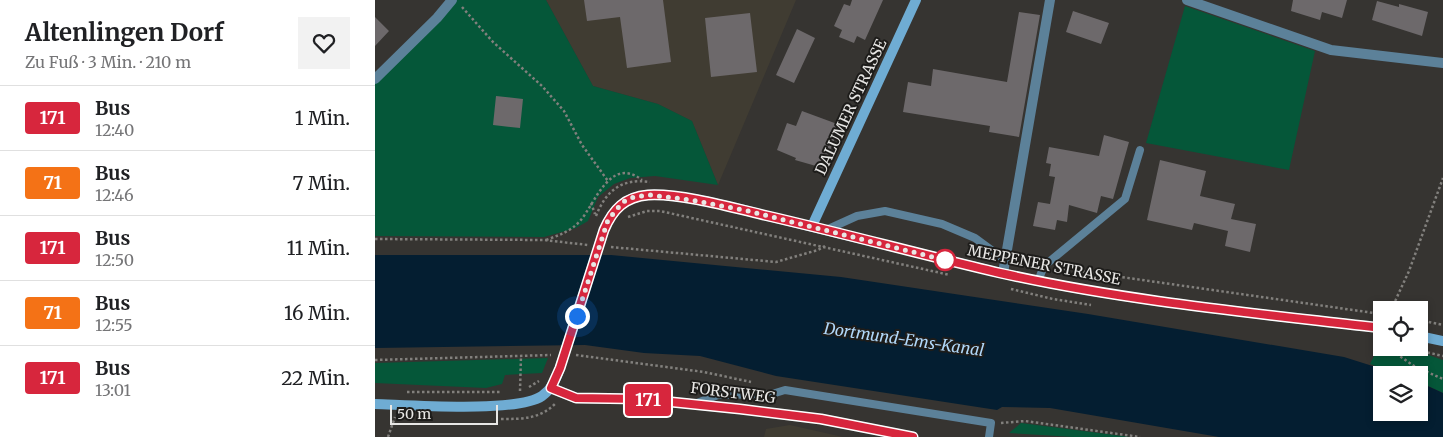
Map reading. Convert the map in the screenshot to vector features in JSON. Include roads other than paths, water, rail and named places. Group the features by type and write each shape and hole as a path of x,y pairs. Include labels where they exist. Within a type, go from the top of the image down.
{"main road":[{"name":"DALUMER STRASSE","path":"813,226 916,0"},
{"name":"MEPPENER STRASSE","path":"551,388 560,368 604,230 613,212 623,202 650,195 691,200 813,226 1003,273 1093,291 1373,327"},
{"path":"1428,338 1443,341"},
{"path":"375,404 514,405 541,396 551,388"}],"street":[{"path":"1003,273 1050,0"},
{"path":"1187,0 1331,50 1443,63"},
{"path":"375,79 456,2"},
{"name":"FORSTWEG","path":"551,388 576,398 642,399 696,404 821,419 913,437"}],"lane":[{"path":"1038,280 1044,266 1125,199 1140,150"},
{"path":"826,230 857,216 885,211 942,224 975,238 1005,260"},
{"path":"696,404 718,395 771,394 785,390 991,423 989,437"}],"water":[{"name":"Dortmund-Ems-Kanal","path":"375,255 611,255 841,277 1088,314 1344,357 1373,366 1373,421 1428,421 1428,386 1443,393 1443,437 1219,437 1050,408 1002,407 997,410 776,376 700,356 644,353 585,345 375,348"}]}
